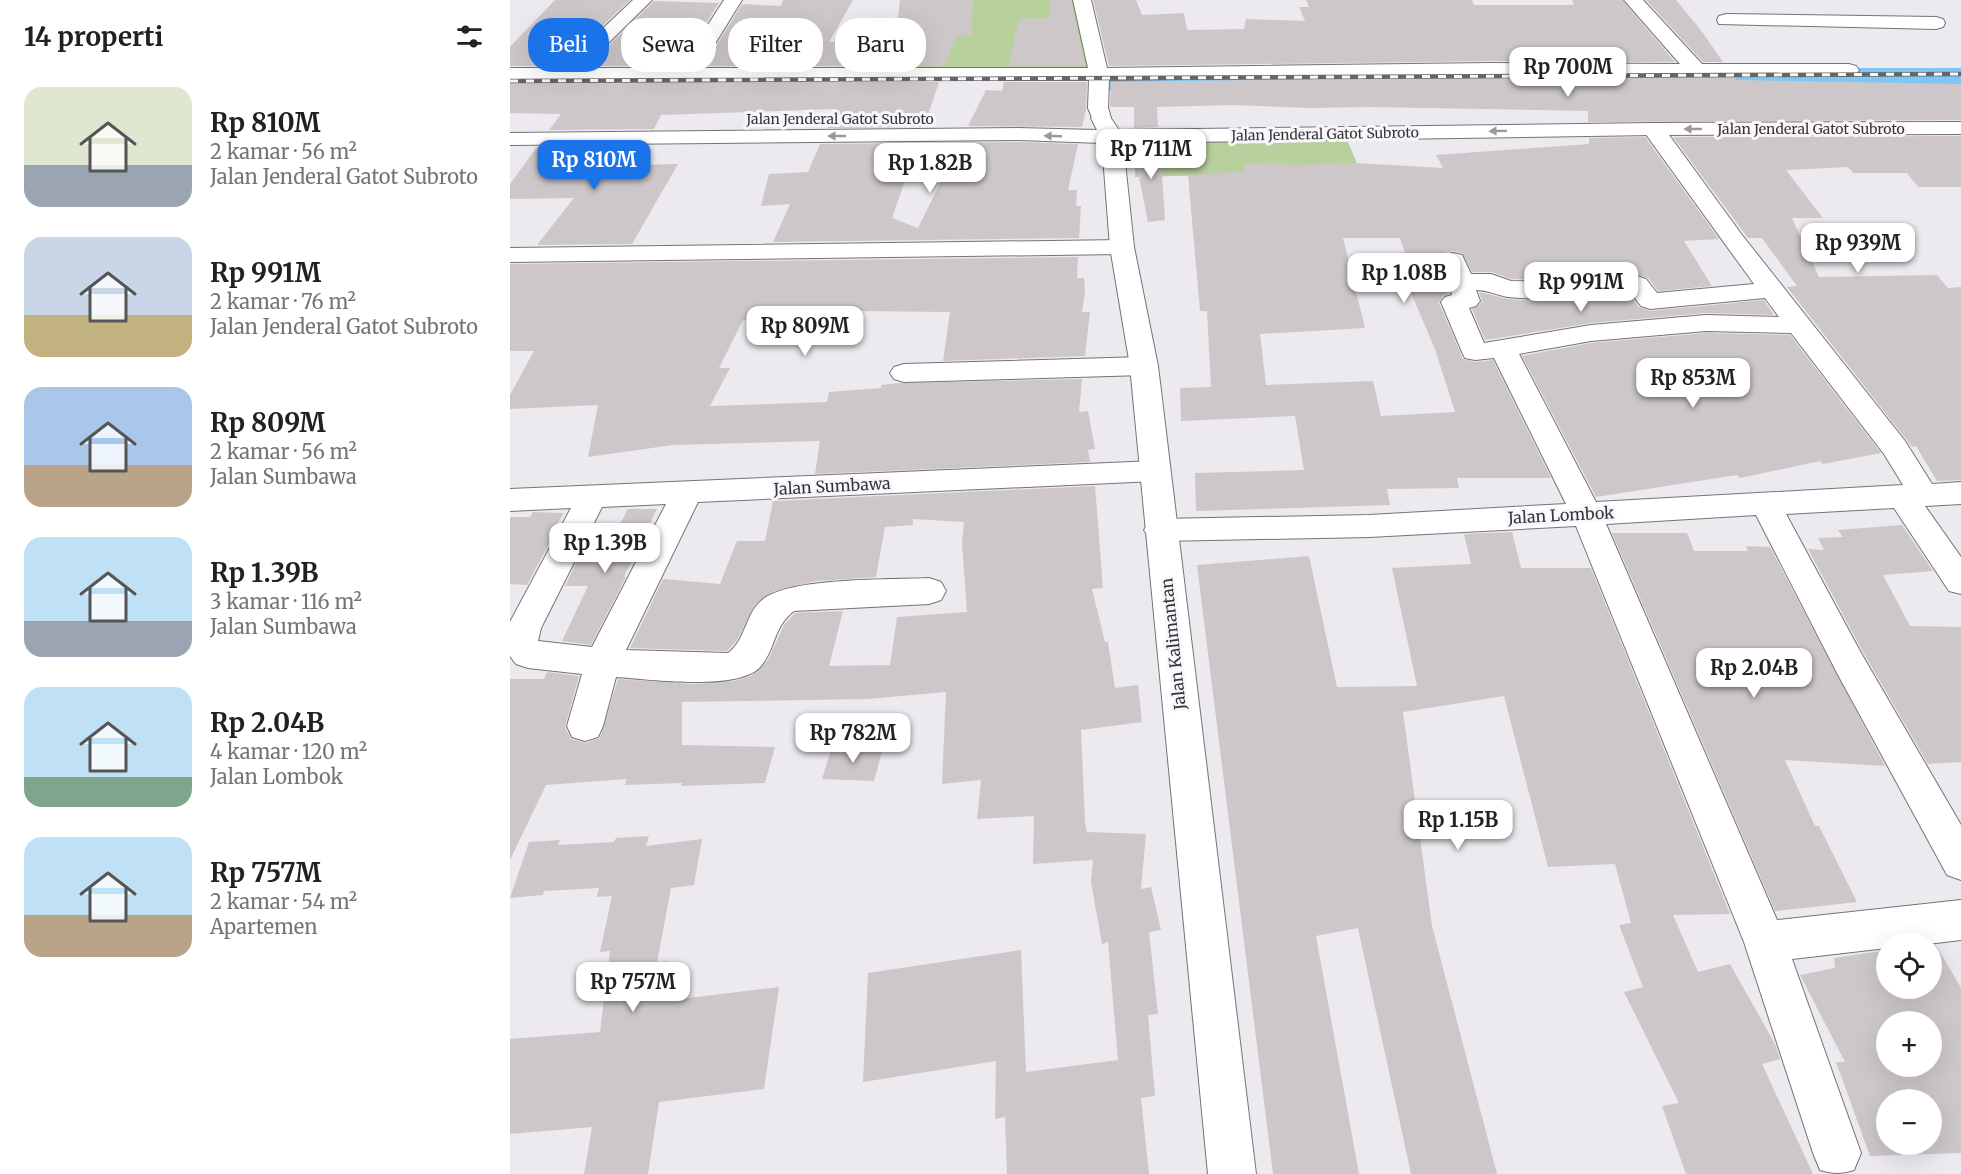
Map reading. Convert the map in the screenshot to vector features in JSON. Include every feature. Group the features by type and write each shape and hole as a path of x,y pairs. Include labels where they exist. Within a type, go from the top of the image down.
{"street":[{"path":"566,74 643,0"},
{"path":"686,74 732,0"},
{"name":"Jalan Kalimantan","path":"1082,0 1099,74 1098,108 1107,128 1122,247 1144,366 1160,531 1232,1174"},
{"path":"1633,0 1696,69"},
{"path":"1726,20 1944,23 1919,8"},
{"path":"510,74 1099,74 1489,69 1849,70"},
{"name":"Jalan Jenderal Gatot Subroto","path":"510,139 1006,135 1107,128 1961,111"},
{"name":"Jalan Jenderal Gatot Subroto","path":"510,122 1107,128 1961,128"},
{"path":"1653,129 1733,240 1895,448 1913,495 1961,582"},
{"path":"510,255 1122,247"},
{"path":"1773,290 1650,301 1637,284 1586,290 1507,289 1457,271 1467,301 1454,302 1475,352 1591,333 1706,323 1800,325"},
{"path":"1503,349 1586,513 1765,942 1837,1153"},
{"path":"903,373 1144,366"},
{"name":"Jalan Sumbawa","path":"510,500 1155,471"},
{"path":"585,726 603,660 687,493"},
{"name":"Jalan Lombok","path":"1160,531 1369,526 1961,493"},
{"path":"592,496 524,628 520,640 521,647 528,654 603,660 642,666 730,668 746,659 768,613 786,600 929,591"},
{"path":"1765,503 1849,663 1961,862"},
{"path":"1765,942 1961,920"}],"green space":[{"path":"910,0 1083,0 1099,69 926,67 926,18 902,18"},
{"path":"1346,137 1360,171 1135,177 1137,139"}],"building":[{"path":"555,0 630,0 609,20 538,18"},
{"path":"783,0 853,0 843,18 835,18 835,32 829,42 835,42 835,66 823,66 823,18 733,18 742,4 781,6"},
{"path":"900,0 973,0 971,35 956,35 945,66 926,66 926,18 898,18"},
{"path":"1049,0 1071,0 1085,66 1008,66 1019,19 1049,18"},
{"path":"1093,0 1136,0 1142,15 1184,13 1187,30 1244,29 1246,19 1305,21 1299,7 1309,7 1306,0 1472,0 1474,5 1574,5 1572,0 1622,0 1675,62 1489,61 1109,66"},
{"path":"1646,0 1676,0 1723,62 1703,62"},
{"path":"654,1 719,3 709,18 637,18"},
{"path":"728,27 728,66 716,66 716,46"},
{"path":"528,28 528,66 510,66 510,47"},
{"path":"621,34 621,66 609,66 609,45"},
{"path":"1489,77 1734,78 1736,80 1961,84 1961,120 1588,122 1588,111 1233,105 1157,107 1158,127 1134,128 1134,107 1110,107 1111,82"},
{"path":"510,82 939,82 924,127 827,128 835,109 661,115 654,129 549,130 561,114 510,113"},
{"path":"1004,82 1087,82 1086,109 1082,127 968,126 986,90 1002,91"},
{"path":"1961,136 1961,187 1918,187 1907,173 1853,173 1848,167 1786,170 1823,218 1792,218 1819,277 1937,275 1948,288 1961,287 1961,480 1937,481 1916,446 1912,447 1787,287 1797,286 1762,238 1748,238 1673,137"},
{"path":"1645,137 1719,239 1684,241 1712,286 1658,291 1648,278 1637,274 1586,280 1511,279 1492,272 1472,272 1462,253 1453,251 1444,253 1439,259 1449,293 1443,296 1439,303 1463,359 1475,362 1493,360 1551,478 1457,478 1459,488 1387,489 1390,505 1196,511 1195,473 1304,470 1295,416 1181,421 1180,388 1211,387 1207,311 1200,311 1188,175 1244,171 1243,164 1356,163 1443,168 1436,155 1589,144 1589,138","holes":["1343,238 1400,238 1410,268 1411,293 1435,349 1455,412 1381,416 1373,381 1266,385 1260,334 1365,328"]},
{"path":"918,143 892,218 918,228 960,143 1078,144 1068,190 1077,190 1076,206 1081,206 1079,238 773,242 790,204 761,206 769,174 808,172 820,144"},
{"path":"1135,145 1160,145 1165,220 1148,222 1138,172 1135,172"},
{"path":"647,146 639,165 678,164 632,244 537,245 574,198 510,199 510,184 537,147"},
{"path":"1078,257 1077,278 1084,278 1085,291 1082,312 1090,312 1085,356 943,361 950,312 855,311 853,316 743,320 719,368 730,368 710,406 827,402 829,392 881,388 881,385 899,383 1082,379 1079,412 1088,411 1095,449 1088,450 1090,462 815,474 820,441 673,445 588,457 598,405 510,409 510,395 534,351 510,351 510,264"},
{"path":"1479,292 1508,299 1538,301 1629,294 1639,307 1650,311 1764,300 1774,315 1706,313 1591,323 1485,340 1472,309 1482,302"},
{"path":"1706,333 1790,335 1881,453 1823,464 1820,461 1740,478 1737,475 1596,497 1522,356 1591,343"},
{"path":"1095,486 1103,588 1092,589 1105,642 1108,642 1115,688 1138,685 1142,722 1081,730 1085,822 1087,832 1146,834 1141,889 1151,887 1161,930 1149,932 1158,1014 1148,1015 1155,1096 1141,1098 1149,1174 1007,1174 1005,1117 995,1119 996,1061 863,1082 868,973 1021,950 1026,1072 1118,1060 1108,942 1102,944 1091,882 1093,860 1033,864 1034,816 977,819 981,780 942,784 946,692 868,699 682,702 682,745 775,747 765,783 625,785 627,779 546,785 510,860 510,679 544,679 547,672 579,676 565,727 571,739 586,743 600,738 618,679 693,684 734,681 751,676 768,660 784,625 795,613 843,611 829,666 890,665 897,617 967,612 962,543 964,522 913,519 913,525 885,527 876,577 816,581 774,591 755,605 737,640 727,651 630,648 663,579 720,584 737,541 765,541 773,501"},
{"path":"628,509 657,509 591,645 562,641 588,586 565,586 588,539 612,540"},
{"path":"533,512 564,513 548,538 552,538 527,585 510,584 510,517 530,517"},
{"path":"1902,525 1933,571 1883,575 1910,626 1961,627 1961,762 1928,764 1863,652 1808,549 1824,550 1818,538 1843,537 1838,530"},
{"path":"1512,532 1521,568 1591,568 1730,914 1673,915 1698,972 1730,964 1775,1044 1780,1059 1762,1064 1813,1174 1686,1174 1662,1106 1679,1103 1624,992 1643,987 1619,925 1631,923 1615,864 1548,867 1504,696 1403,712 1432,926 1497,1174 1411,1174 1358,928 1316,936 1359,1174 1273,1174 1197,565 1309,556 1337,687 1417,686 1392,568 1471,564 1464,534"},
{"path":"1612,533 1687,533 1694,551 1748,551 1746,546 1770,547 1885,766 1785,760 1815,826 1819,826 1857,902 1775,911"},
{"path":"832,747 883,748 874,781 822,779"},
{"path":"649,836 646,846 702,839 694,885 671,888 657,963 668,961 664,1001 779,987 764,1089 659,1102 648,1174 584,1174 592,1127 510,1134 510,1039 600,1032 610,951 600,952 612,896 597,897 599,888 544,891 543,895 510,898 529,842 560,840 558,845 614,842 616,838"},
{"path":"1876,952 1876,999 1942,999 1942,955 1961,988 1961,1153 1942,1154 1942,1089 1876,1089 1876,1155 1900,1155 1870,1156 1836,1062 1845,1062 1800,975 1835,968 1834,958"}],"waterway":[{"path":"1653,79 1961,79"},
{"path":"1117,81 1295,80"}],"railway":[{"path":"510,81 1961,74"}]}
